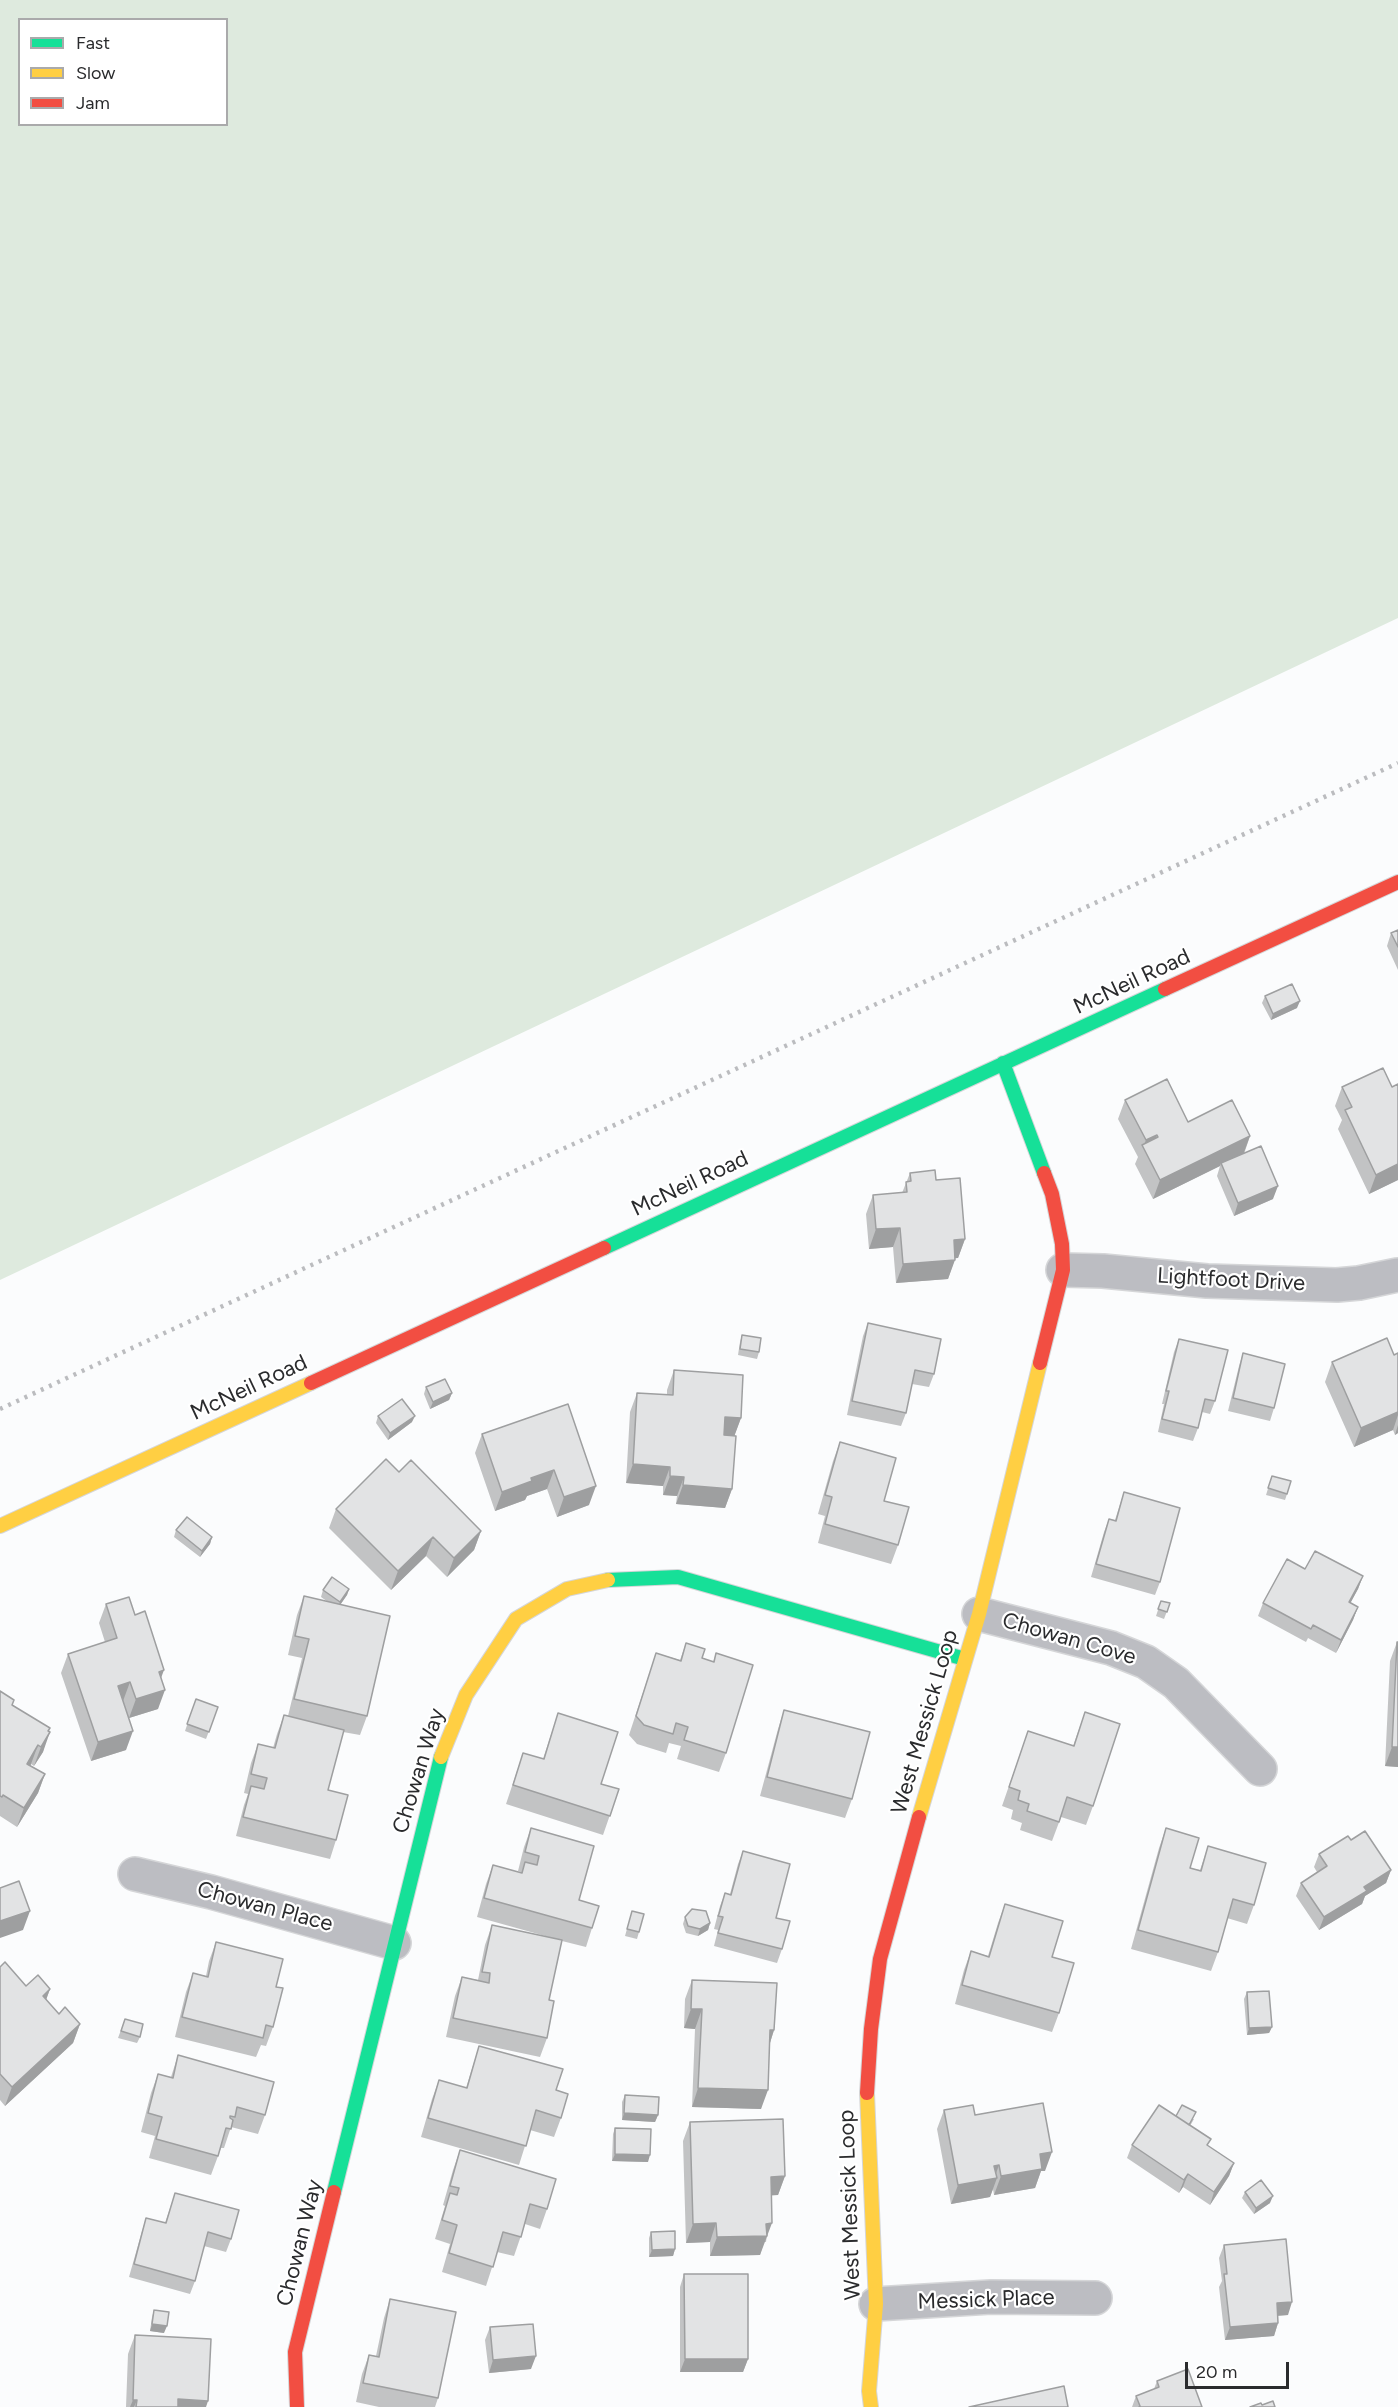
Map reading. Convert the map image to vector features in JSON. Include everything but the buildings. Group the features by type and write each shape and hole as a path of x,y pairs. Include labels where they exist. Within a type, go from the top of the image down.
{"street":[{"name":"McNeil Road","path":"0,1526 1398,882"},
{"name":"West Messick Loop","path":"870,2407 869,2391 876,2304 867,2101 871,2029 880,1959 908,1853 979,1614 1063,1270 1062,1244 1052,1194 1003,1063"},
{"name":"Lightfoot Drive","path":"1063,1270 1103,1271 1207,1281 1337,1285 1398,1275"},
{"name":"Chowan Way","path":"297,2407 295,2352 441,1754 466,1695 516,1619 567,1588 615,1579 678,1577 965,1659"},
{"name":"Chowan Cove","path":"979,1614 1111,1647 1146,1662 1176,1683 1260,1769"},
{"name":"Chowan Place","path":"135,1874 394,1942"},
{"name":"Messick Place","path":"876,2304 992,2297 1095,2298"}],"shaded area":[{"path":"0,0 1398,0 1398,618 0,1280"}],"railway":[{"path":"0,1409 1398,763"}],"traffic: fast":[{"path":"604,1248 1165,989"},
{"path":"1003,1063 1044,1173"},
{"path":"608,1580 678,1577 965,1659"},
{"path":"334,2192 441,1757"}],"traffic: slow":[{"path":"919,1817 979,1614 1040,1363"},
{"path":"0,1526 311,1383"},
{"path":"441,1757 466,1695 516,1619 567,1589 608,1580"},
{"path":"867,2093 876,2304 869,2391 871,2407"}],"traffic: jam":[{"path":"1165,989 1398,882"},
{"path":"1040,1363 1063,1270 1062,1244 1052,1194 1044,1173"},
{"path":"311,1383 604,1248"},
{"path":"867,2093 871,2029 880,1959 919,1817"},
{"path":"297,2407 295,2352 334,2192"}]}
